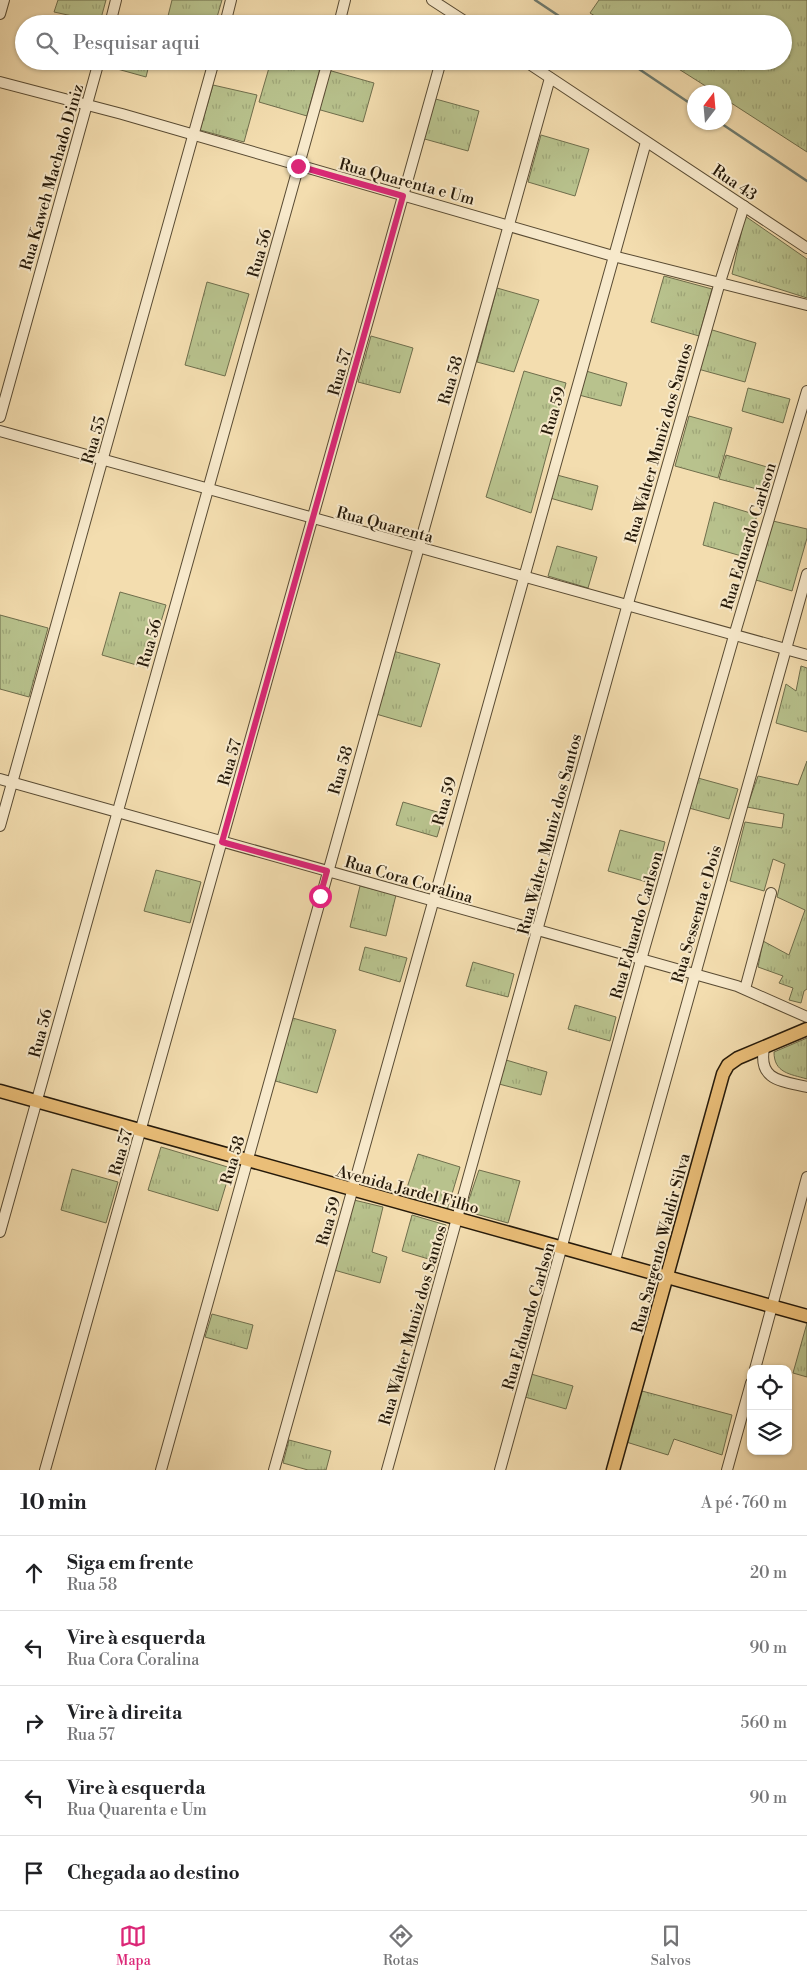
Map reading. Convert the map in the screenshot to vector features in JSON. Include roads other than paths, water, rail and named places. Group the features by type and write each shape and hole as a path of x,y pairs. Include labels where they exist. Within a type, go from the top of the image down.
{"main road":[{"name":"Rua Sargento Waldir Silva","path":"613,1470 668,1276 722,1074 732,1062 807,1029"},
{"name":"Avenida Jardel Filho","path":"0,1091 352,1191 563,1247 807,1316"}],"street":[{"path":"0,14 4,0"},
{"path":"112,15 116,0"},
{"path":"227,15 231,0"},
{"path":"341,15 345,0"},
{"path":"432,0 449,15"},
{"name":"Rua Kaweh Machado Diniz","path":"0,417 97,70"},
{"name":"Rua 55","path":"0,826 212,70"},
{"name":"Rua 56","path":"0,1232 325,70"},
{"name":"Rua 57","path":"45,1470 142,1131 438,70"},
{"name":"Rua 43","path":"538,70 807,248"},
{"name":"Rua 58","path":"161,1470 550,78"},
{"name":"Rua Quarenta e Um","path":"0,82 194,135 403,196 509,224 613,256 807,305"},
{"name":"Rua 59","path":"274,1470 522,577 646,142"},
{"name":"Rua Walter Muniz dos Santos","path":"387,1470 628,606 720,282 744,206"},
{"name":"Rua Eduardo Carlson","path":"500,1470 641,960 807,391"},
{"name":"Rua Quarenta","path":"0,431 807,655"},
{"name":"Rua Sessenta e Dois","path":"615,1262 807,574"},
{"name":"Rua Cora Coralina","path":"0,780 745,989 807,1016"},
{"path":"745,989 771,893"},
{"path":"764,1048 762,1061 767,1073 778,1080 807,1087"},
{"path":"756,1365 807,1177"},
{"path":"726,1470 747,1397"}],"waterway":[{"path":"535,0 558,15"},
{"path":"640,70 687,101"},
{"path":"731,130 807,181"}]}
